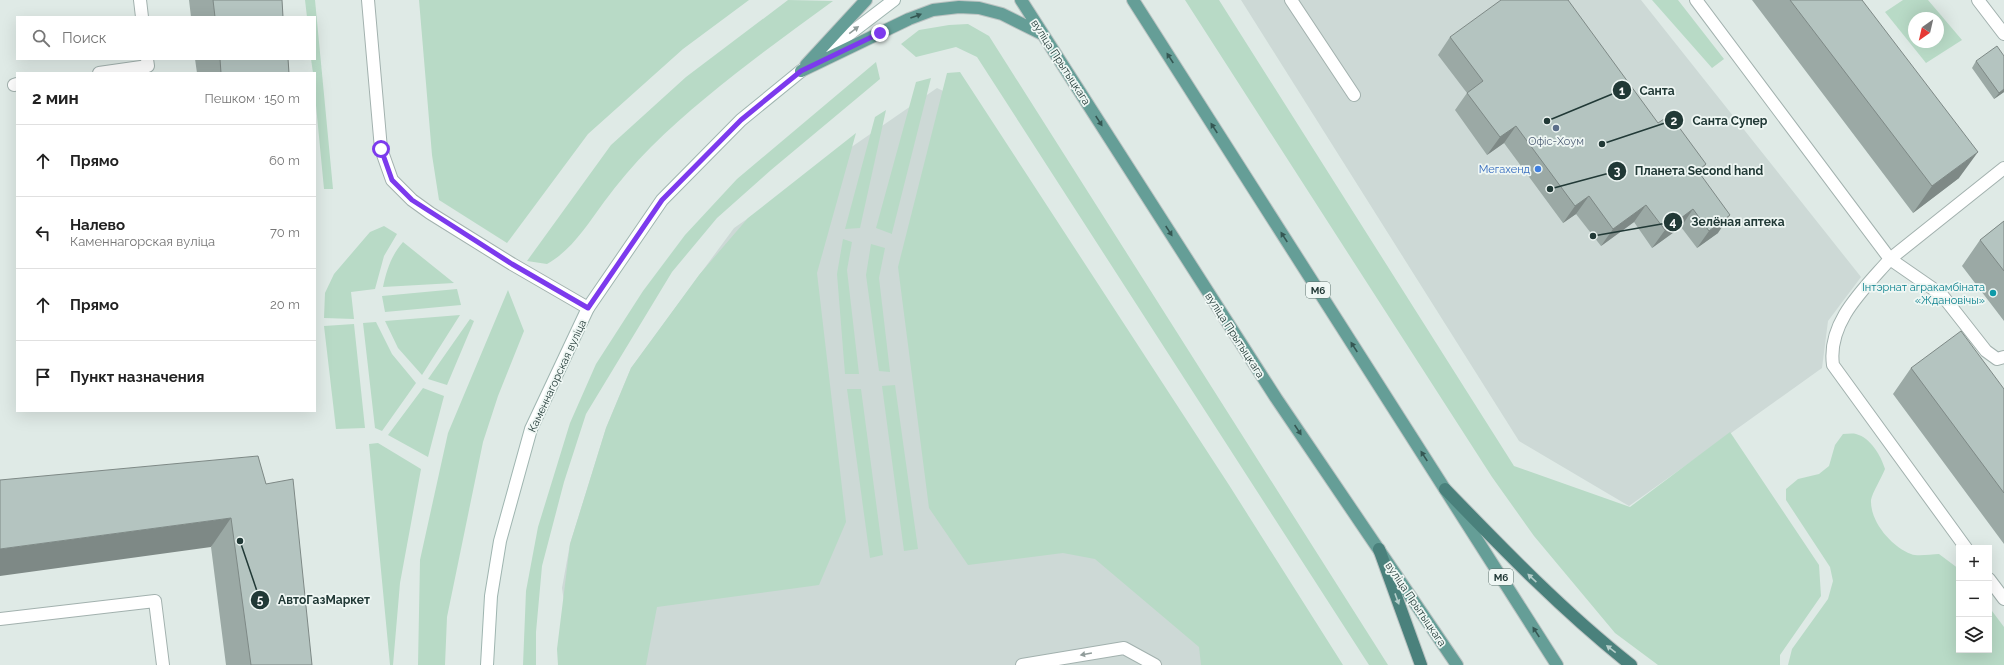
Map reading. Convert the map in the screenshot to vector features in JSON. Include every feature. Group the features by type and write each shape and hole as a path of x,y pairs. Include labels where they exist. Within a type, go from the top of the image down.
{"highway":[{"path":"1445,489 1522,569 1591,633 1631,665"},
{"path":"1379,549 1421,665"}],"main road":[{"path":"140,0 142,16"},
{"path":"368,0 381,149 392,180 412,200 430,213 512,264 588,308"},
{"path":"801,71 866,0"},
{"name":"Каменнагорская вуліца","path":"487,665 491,596 500,541 531,429 588,308 662,200 741,120 801,71 894,0"},
{"name":"вуліца Прытыцкага","path":"1021,0 1276,398 1457,665"},
{"name":"М6","path":"1133,0 1557,665"},
{"path":"1291,0 1354,94"},
{"path":"1696,0 1890,260 1942,295 1986,351 1998,359 2004,357"},
{"path":"1978,0 2004,34"},
{"path":"801,71 909,19 933,10 959,7 978,8 1002,14 1043,34"},
{"path":"106,72 148,66 147,60"},
{"path":"1964,545 1833,365 1831,351 1841,321 1853,301 1890,260 2004,168"},
{"path":"1990,581 2004,599"},
{"path":"0,619 155,601 164,665"},
{"path":"1022,665 1124,648 1155,665"}],"shaded area":[{"path":"1241,0 1641,0 1861,277 1828,321 1822,368 1629,506 1519,441"},
{"path":"937,88 974,106 1332,665 573,665 562,588 570,544 606,428 631,368 734,228"}],"green space":[{"path":"305,0 315,0 333,189 324,189 316,105 316,72 313,72 311,60 316,60 316,16 307,16"},
{"path":"419,0 749,0 683,49 588,134 507,243 439,200 432,155"},
{"path":"788,0 833,1 739,71 694,107 672,127 638,160 609,195 585,228 564,252 547,264 527,261 611,145 686,77"},
{"path":"1185,0 1219,0 1514,466 1630,507 1730,432 1819,565 1821,596 1780,655 1780,665 1658,665 1615,633 1534,536 1492,477"},
{"path":"1652,0 1678,0 1724,59 1712,68"},
{"path":"1903,0 1928,0 1938,12 1908,12 1908,41 1885,12"},
{"path":"1944,19 1962,40 1926,63 1914,48 1944,48"},
{"path":"968,24 989,36 1388,665 1369,665 977,57 956,47 916,57 901,44 919,30 949,25"},
{"path":"876,62 880,79 771,170 717,218 672,272 586,414 564,482 542,566 536,632 536,665 523,665 526,591 538,527 570,423 596,364 643,291 685,235 737,179"},
{"path":"960,72 1229,485 1343,665 1201,665 1199,647 1095,559 1063,553 968,565 929,508 898,267 947,73"},
{"path":"931,78 892,234 876,228 916,82"},
{"path":"886,110 860,228 845,229 875,117"},
{"path":"856,133 817,273 846,522 819,585 657,607 646,665 558,665 557,649 570,544 606,428 631,368 699,275 748,218"},
{"path":"384,226 397,234 384,256 375,289 351,292 354,319 324,318 325,293 334,274 370,232"},
{"path":"843,239 852,242 847,270 859,374 845,374 837,274"},
{"path":"403,242 454,283 383,287 390,263 395,252"},
{"path":"871,244 885,248 879,278 890,372 879,371 866,275"},
{"path":"457,289 461,305 385,312 382,296"},
{"path":"508,290 524,331 498,396 483,442 447,617 445,665 418,665 420,560 448,433"},
{"path":"460,315 422,375 398,348 385,321"},
{"path":"470,319 474,321 447,385 428,379"},
{"path":"376,322 392,354 416,383 382,431 375,428 363,323"},
{"path":"354,324 365,428 336,429 324,326"},
{"path":"895,385 918,549 904,551 882,386"},
{"path":"423,388 444,396 428,457 388,435"},
{"path":"847,389 861,389 883,555 870,558"},
{"path":"1843,434 1856,434 1871,443 1878,453 1885,469 1873,493 1871,500 1872,508 1878,525 1890,540 1904,551 1911,554 1939,554 1956,567 1956,653 1992,653 1992,611 2004,627 2004,665 1788,665 1792,649 1828,599 1833,581 1830,567 1786,500 1786,489 1798,479 1819,474 1829,466 1835,445"},
{"path":"378,443 421,469 400,583 393,665 390,665 369,444"}],"building":[{"path":"213,0 282,0 283,16 215,16"},
{"path":"1501,0 1568,0 1658,123 1670,115 1706,164 1698,171 1730,215 1709,231 1693,209 1665,230 1646,205 1613,229 1589,196 1575,206 1516,126 1500,137 1467,93 1483,81 1450,37"},
{"path":"1790,0 1862,0 1978,152 1932,186"},
{"path":"1997,46 2004,56 2004,89 1999,93 1976,61"},
{"path":"220,60 288,60 289,72 221,72"},
{"path":"2004,221 2004,271 1980,240"},
{"path":"1961,331 2004,389 2004,493 1911,368"},
{"path":"258,456 266,484 293,479 312,665 251,665 231,518 0,549 0,480"}],"place":[{"name":"Санта","path":"1547,121"},
{"name":"Офіс-Хоум","path":"1556,128"},
{"name":"Санта Супер","path":"1602,144"},
{"name":"Мегахенд","path":"1538,169"},
{"name":"Планета Second hand","path":"1550,189"},
{"name":"Зелёная аптека","path":"1593,236"},
{"name":"Інтэрнат агракамбіната «Ждановічы»","path":"1993,293"},
{"name":"АвтоГазМаркет","path":"240,541"}],"route":[{"path":"381,149 392,180 412,200 430,213 512,264 588,308 662,200 741,120 801,71 880,33"}]}
